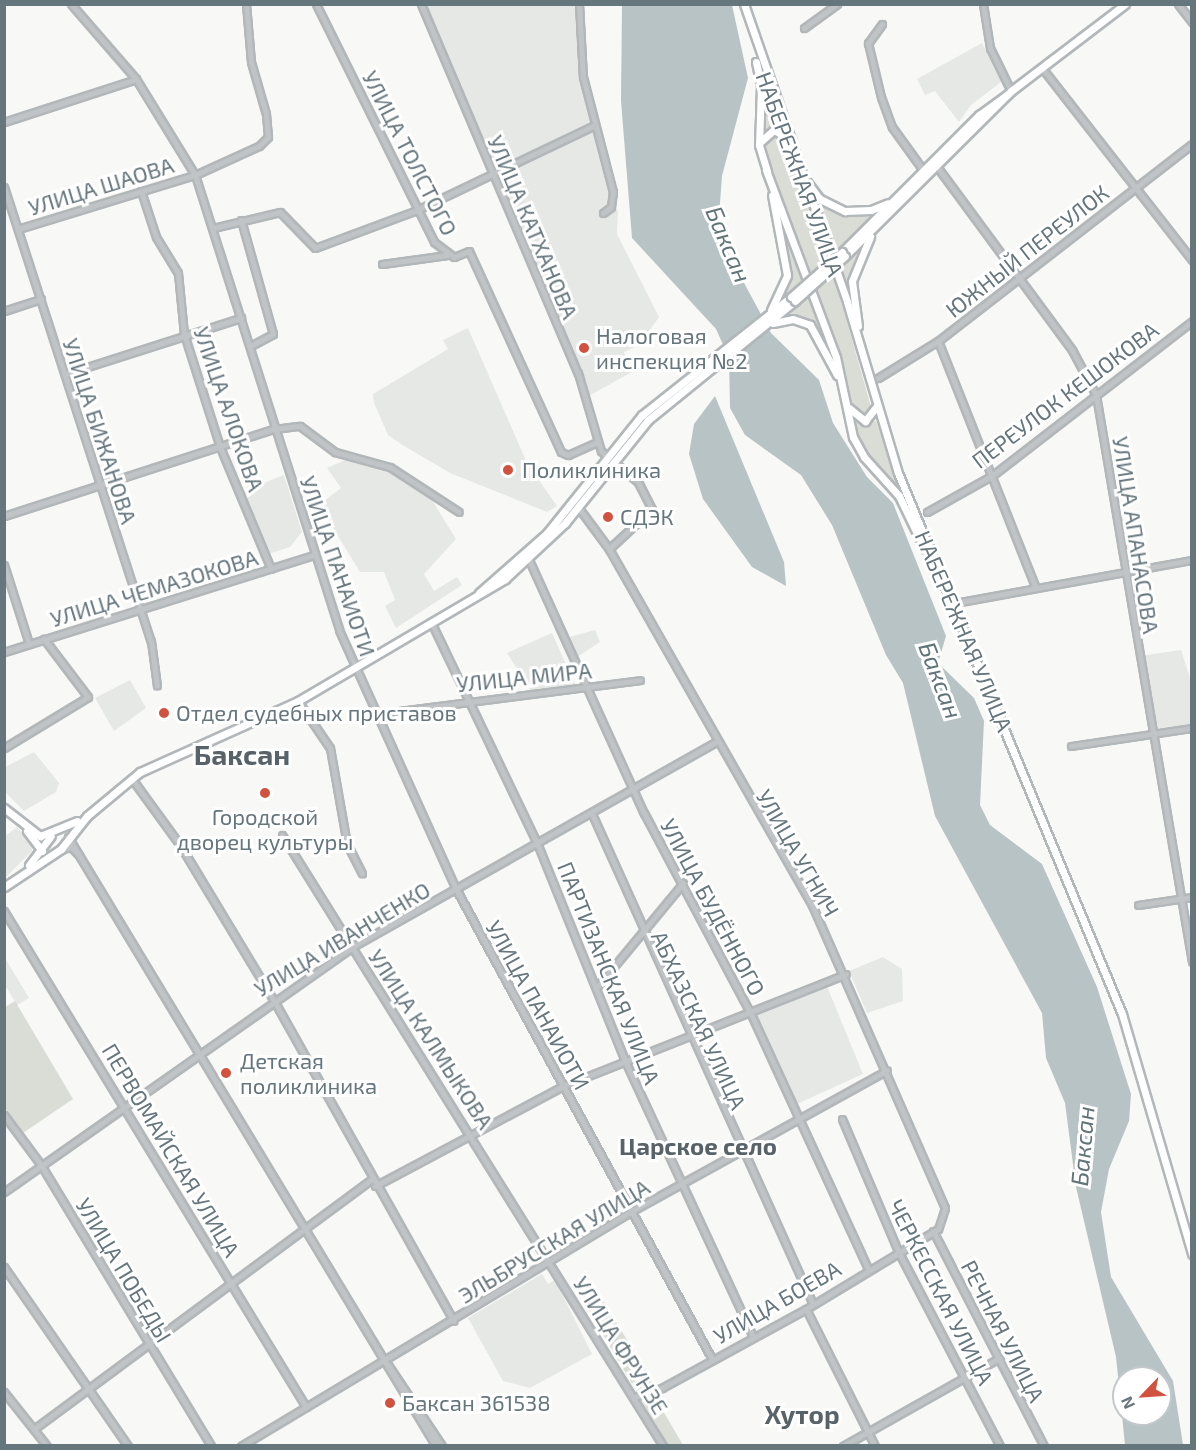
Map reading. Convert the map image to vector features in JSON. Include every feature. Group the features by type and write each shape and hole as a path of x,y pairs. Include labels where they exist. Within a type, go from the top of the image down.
{"main road":[{"name":"НАБЕРЕЖНАЯ УЛИЦА","path":"744,4 762,69 794,144 861,346 876,405 942,581 1122,1014 1191,1254"},
{"path":"744,4 761,86 759,145 787,275 781,297 765,321"},
{"path":"479,593 547,533 609,459 648,420 723,355 793,299 883,219 934,164 1009,93 1125,4"},
{"path":"759,145 774,130 794,144"},
{"path":"844,254 923,170 934,164"},
{"path":"800,165 814,193 838,208 871,210 896,199"},
{"path":"766,170 836,357 858,448 899,496 942,581"},
{"path":"861,346 853,274 862,248 883,219"},
{"path":"765,321 793,319 815,330 843,390"},
{"path":"845,400 861,421 871,418 876,405"},
{"path":"26,868 61,849 71,839 75,828 87,816 132,779 298,701 479,593 529,560 578,507 609,459"},
{"path":"4,808 26,829 39,851 48,856"},
{"path":"4,887 26,868 56,833 87,816"},
{"path":"26,829 40,836 56,833 71,839"}],"street":[{"name":"УЛИЦА ПАНАИОТИ","path":"71,4 136,79 195,174 314,555 356,668 376,714 456,889 712,1359"},
{"name":"УЛИЦА ШАОВА","path":"18,229 195,174 268,137 251,62 246,4"},
{"name":"УЛИЦА ТОЛСТОГО","path":"316,4 417,210 447,255 469,251 561,452 568,455 597,442"},
{"name":"УЛИЦА КАТХАНОВА","path":"421,4 578,373 597,442 609,459 638,482 652,509 609,549"},
{"path":"579,4 583,77 613,192 610,207 603,213"},
{"path":"804,28 837,4"},
{"path":"983,4 990,48 1009,93"},
{"path":"1178,4 1191,22"},
{"path":"882,24 868,42 881,97 892,128 923,170"},
{"path":"1042,68 1191,260"},
{"path":"4,122 136,79"},
{"path":"213,228 280,212 315,248 417,210 491,170 595,125"},
{"name":"ЮЖНЫЙ ПЕРЕУЛОК","path":"878,378 938,341 1191,144"},
{"name":"УЛИЦА АПАНАСОВА","path":"934,164 1020,276 1096,395 1191,962"},
{"name":"УЛИЦА БИЖАНОВА","path":"4,187 140,608 157,686"},
{"name":"УЛИЦА АЛОКОВА","path":"141,191 156,237 178,273 184,334 220,447 271,569"},
{"path":"241,220 273,334 250,346"},
{"path":"382,264 447,255"},
{"path":"4,311 41,299"},
{"path":"65,374 184,334 241,318"},
{"name":"ПЕРЕУЛОК КЕШОКОВА","path":"927,512 993,475 1191,321"},
{"path":"938,341 993,475 1035,586"},
{"path":"4,516 274,429 300,426 335,452 390,467 459,512"},
{"name":"УЛИЦА УГНИЧ","path":"578,507 609,549 714,743 846,974 944,1202 942,1223 933,1231"},
{"name":"УЛИЦА ЧЕМАЗОКОВА","path":"4,652 314,555"},
{"name":"УЛИЦА БУДЁННОГО","path":"529,560 585,688 634,790 750,1012 868,1268"},
{"path":"960,602 1035,586 1191,560"},
{"path":"4,565 29,644"},
{"name":"ПАРТИЗАНСКАЯ УЛИЦА","path":"431,622 472,699 537,843 627,1063 680,1184 753,1337"},
{"path":"4,748 88,697 44,639"},
{"name":"УЛИЦА МИРА","path":"376,714 472,699 640,680"},
{"path":"298,701 330,748 347,844 362,873"},
{"path":"1071,746 1191,728"},
{"name":"УЛИЦА ИВАНЧЕНКО","path":"4,1192 273,999 352,947 592,814 714,743"},
{"path":"132,779 180,845 273,999 375,1186 454,1321"},
{"name":"АБХАЗСКАЯ УЛИЦА","path":"592,814 641,932 812,1302"},
{"name":"УЛИЦА КАЛМЫКОВА","path":"282,835 474,1134 550,1261"},
{"path":"71,839 436,1446"},
{"path":"61,849 71,847 85,861"},
{"path":"597,987 683,883"},
{"path":"1138,905 1191,897"},
{"name":"ПЕРВОМАЙСКАЯ УЛИЦА","path":"4,911 127,1104 306,1407"},
{"path":"375,1186 563,1086 627,1063 846,974"},
{"name":"ЭЛЬБРУССКАЯ УЛИЦА","path":"241,1446 454,1321 632,1211 887,1070"},
{"name":"УЛИЦА ПОБЕДЫ","path":"4,1115 41,1165 211,1446"},
{"name":"ЧЕРКЕССКАЯ УЛИЦА","path":"842,1119 897,1251 966,1376 1000,1446"},
{"path":"34,1429 372,1179"},
{"name":"УЛИЦА БОЕВА","path":"635,1397 806,1309 812,1302 933,1231"},
{"name":"РЕЧНАЯ УЛИЦА","path":"933,1231 1044,1446"},
{"name":"УЛИЦА ФРУНЗЕ","path":"550,1261 663,1446"},
{"path":"4,1267 128,1446"},
{"path":"806,1309 875,1446"},
{"path":"843,1446 999,1358"},
{"path":"385,1361 442,1446"},
{"path":"4,1392 47,1446"}],"shaded area":[{"path":"421,5 579,5 583,77 618,212 617,234 659,317 639,345 624,352 632,372 585,398"},
{"path":"982,43 1001,82 971,105 959,122 935,91 925,95 917,79"},
{"path":"766,96 783,128 763,133 762,132"},
{"path":"776,133 789,143 828,258 808,277 765,151 765,138"},
{"path":"811,196 844,214 874,216 833,254"},
{"path":"776,202 803,281 784,298 789,275"},
{"path":"857,254 849,278 855,318 838,269"},
{"path":"833,273 872,410 868,419 852,411 837,351 813,291"},
{"path":"808,295 825,333 834,361 815,327 788,317"},
{"path":"468,328 527,463 557,506 547,512 450,473 401,444 388,435 374,403 373,394 448,349 443,340"},
{"path":"876,421 898,486 867,455 858,436 855,423"},
{"path":"350,458 401,474 430,497 456,539 424,574 434,591 457,577 462,585 396,628 385,606 395,600 384,572 360,572 319,505 341,488 327,468"},
{"path":"284,475 302,532 290,547 268,554 241,492"},
{"path":"595,630 600,642 574,659 566,638"},
{"path":"552,633 576,687 531,691 507,653"},
{"path":"1181,650 1191,681 1191,726 1155,733 1140,656"},
{"path":"130,680 146,708 114,731 95,698"},
{"path":"34,752 59,783 56,792 24,811 5,792 5,767"},
{"path":"17,827 32,844 32,851 5,878 4,837"},
{"path":"883,957 902,969 903,1001 867,1013 849,971"},
{"path":"5,958 29,998 17,1005 5,985"},
{"path":"826,984 863,1074 797,1104 753,1014"},
{"path":"15,1001 73,1099 23,1133 5,1108 5,1007"},
{"path":"542,1274 548,1284 555,1280 592,1354 530,1388 503,1381 468,1318"},
{"path":"603,1300 654,1385 653,1394 683,1445 668,1445 588,1309"}],"water":[{"path":"622,5 732,5 748,78 722,176 719,216 728,253 771,333 819,380 833,423 867,477 893,503 946,636 938,663 974,698 984,721 980,805 990,825 1042,864 1097,987 1131,1094 1129,1121 1109,1169 1101,1212 1111,1277 1164,1366 1117,1366 1076,1187 1065,1103 1046,1058 1042,1013 935,816 903,683 886,655 832,525 801,475 745,435 730,408 729,358 716,329 632,238 621,101"},
{"path":"715,396 784,562 786,586 752,567 703,499 689,454 694,424"},
{"path":"1172,1379 1183,1445 1125,1445 1123,1426 1172,1426"}],"place":[{"name":"Налоговая инспекция №2","path":"584,348"},
{"name":"Поликлиника","path":"508,470"},
{"name":"СДЭК","path":"608,517"},
{"name":"Отдел судебных приставов","path":"164,713"},
{"name":"Городской дворец культуры","path":"265,793"},
{"name":"Детская поликлиника","path":"226,1073"},
{"name":"Баксан 361538","path":"390,1403"}],"district":[{"name":"Баксан","path":"242,754"},
{"name":"Царское село","path":"698,1146"},
{"name":"Хутор","path":"802,1414"}]}
